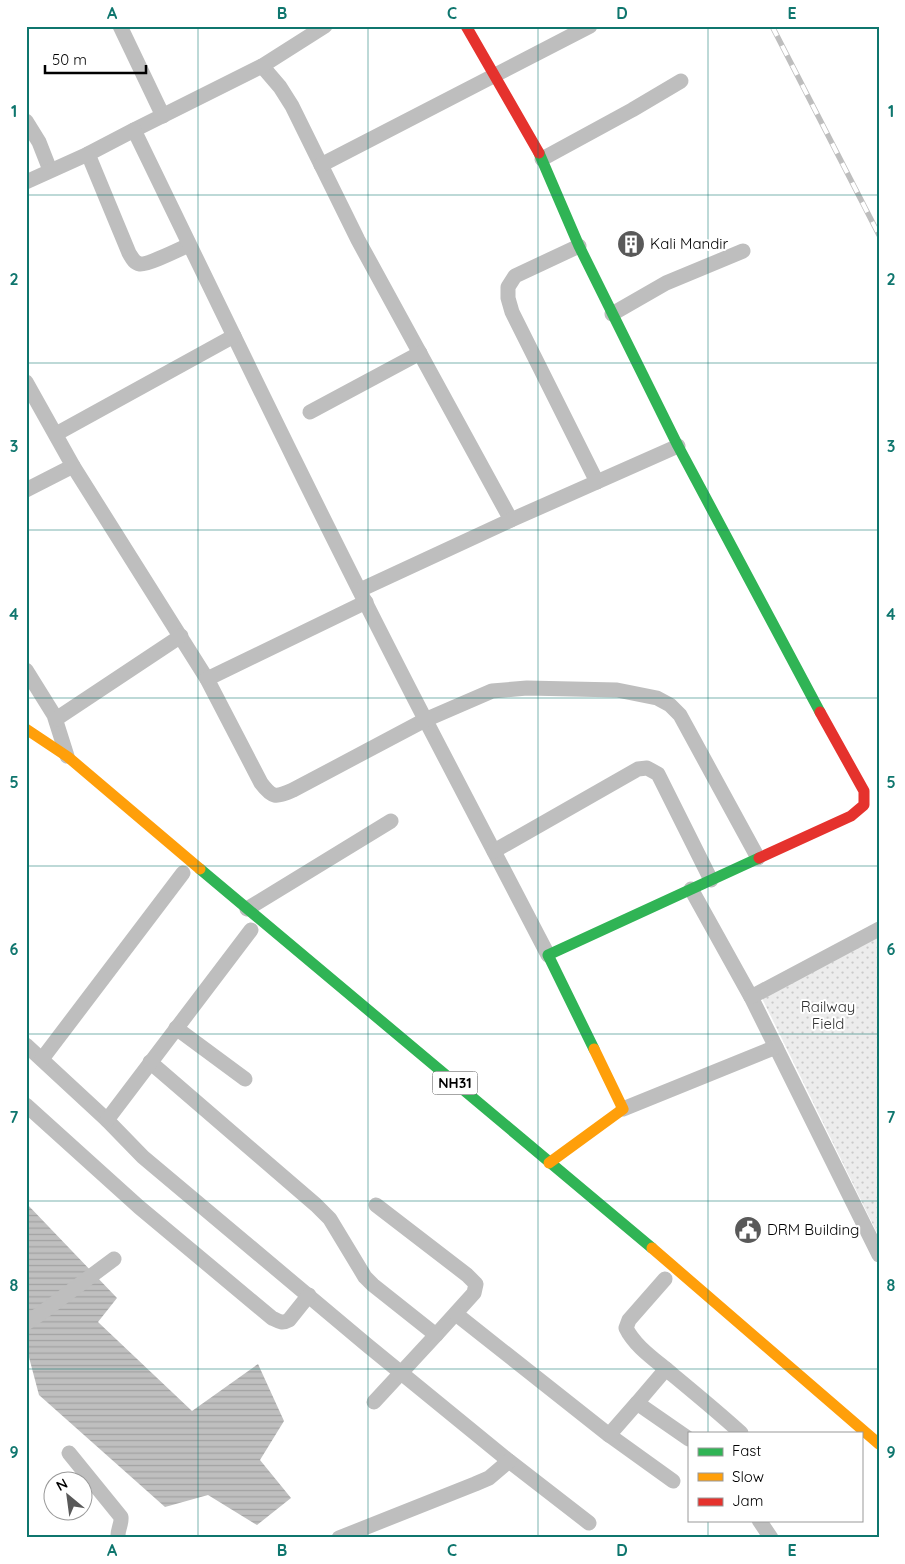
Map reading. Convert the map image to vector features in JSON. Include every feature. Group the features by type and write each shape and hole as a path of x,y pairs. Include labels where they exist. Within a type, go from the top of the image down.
{"main road":[{"path":"466,26 542,159 579,246 678,446 789,656 864,792 864,805 851,816 548,955 623,1108 549,1163"},
{"name":"NH31","path":"26,729 249,924 549,1163 670,1264 879,1444"},
{"name":"NH31","path":"26,742 61,759"}],"street":[{"path":"120,26 163,116"},
{"path":"26,182 88,154 262,66 325,26"},
{"path":"321,165 590,26"},
{"path":"262,66 280,87 292,106 358,240 511,520"},
{"path":"542,159 681,81"},
{"path":"26,122 39,142 50,170"},
{"path":"134,130 425,720 548,955"},
{"path":"88,154 129,253 135,262 142,264 150,262 190,245"},
{"path":"579,246 515,276 508,287 508,298 512,312 597,482"},
{"path":"612,314 666,283 743,251"},
{"path":"56,434 234,336"},
{"path":"310,412 420,353"},
{"path":"26,382 73,466 207,678 262,783 272,795 280,796 293,790 425,720 492,692 519,688 617,690 657,698 670,705 680,715 758,858"},
{"path":"207,678 511,520 678,446"},
{"path":"26,490 73,466"},
{"path":"56,719 181,636"},
{"path":"26,670 56,719 61,759"},
{"path":"494,851 638,769 647,768 658,774 711,880"},
{"path":"107,1120 176,1028 249,924 391,821"},
{"path":"42,1059 183,873"},
{"path":"692,889 751,997 879,1255"},
{"path":"751,997 879,929"},
{"path":"176,1028 245,1079"},
{"path":"26,1045 107,1120 143,1157 367,1345 509,1461 589,1523"},
{"path":"623,1108 776,1047"},
{"path":"150,1062 316,1205 330,1219 365,1276 373,1285 436,1335"},
{"path":"26,1105 139,1207 272,1318 285,1323 309,1295"},
{"path":"374,1402 456,1314 474,1293 476,1284 376,1204"},
{"path":"26,1322 47,1309 114,1259"},
{"path":"665,1279 629,1320 626,1328 635,1342 741,1432"},
{"path":"456,1314 609,1435 673,1480"},
{"path":"609,1435 666,1369"},
{"path":"637,1403 688,1439"},
{"path":"69,1453 121,1517 122,1521 114,1536"},
{"path":"340,1538 489,1478 509,1461"},
{"path":"760,1522 771,1538"}],"green space":[{"name":"Railway Field","path":"879,935 879,1237 759,992"}],"shaded area":[{"path":"26,1203 117,1298 98,1322 192,1411 258,1364 284,1421 260,1460 291,1498 257,1525 208,1495 165,1507 39,1395 26,1346"}],"railway":[{"path":"772,26 879,235"}],"traffic: fast":[{"path":"539,153 579,246 678,446 820,712"},
{"path":"594,1049 548,955 759,858"},
{"path":"200,869 652,1248"}],"traffic: slow":[{"path":"26,729 68,757 200,869"},
{"path":"549,1163 623,1109 594,1049"},
{"path":"652,1248 879,1444"}],"traffic: jam":[{"path":"466,26 539,153"},
{"path":"759,858 851,816 864,805 864,791 820,712"}],"place":[{"name":"Kali Mandir","path":"631,244"},
{"name":"DRM Building","path":"748,1230"}]}
